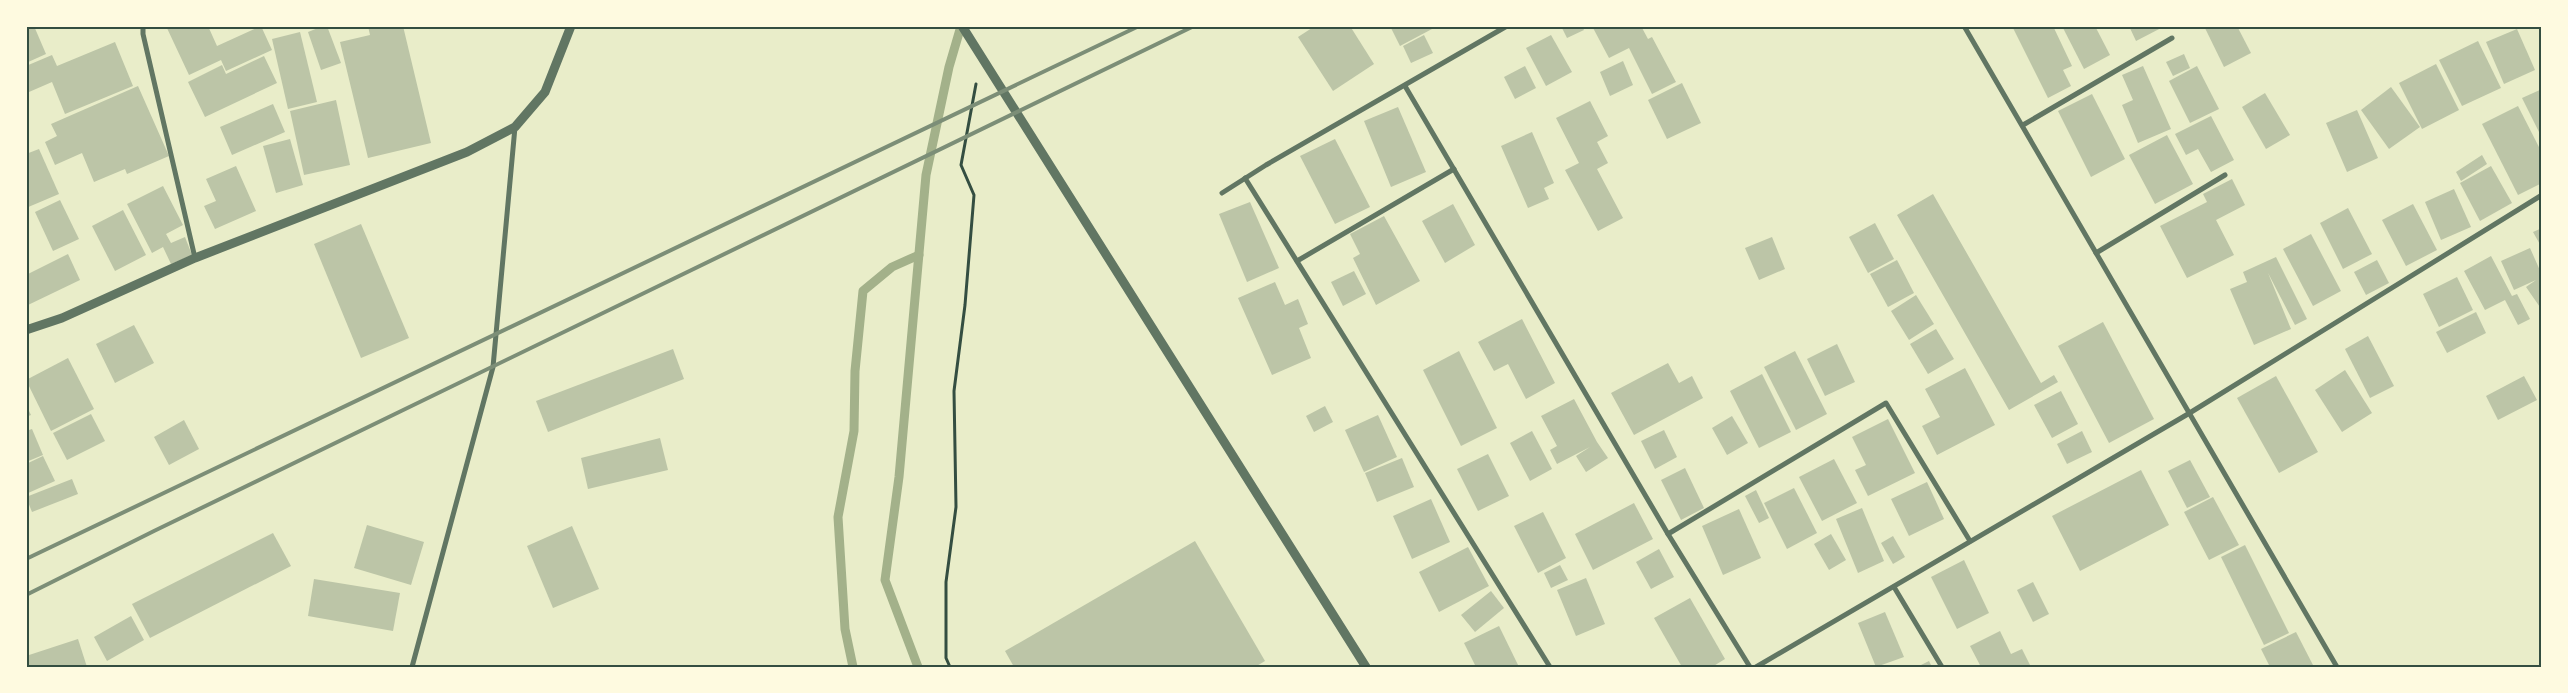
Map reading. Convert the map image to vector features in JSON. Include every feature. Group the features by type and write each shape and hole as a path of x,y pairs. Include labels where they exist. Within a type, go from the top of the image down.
{"street":[{"path":"143,26 143,34 195,258"},
{"path":"26,330 62,318 195,258 467,152 515,126 545,92 571,26"},
{"path":"962,26 1366,667"},
{"path":"1222,193 1507,26"},
{"path":"1964,26 2188,414 2337,667"},
{"path":"2022,125 2172,38"},
{"path":"1405,86 1668,534 1750,667"},
{"path":"412,667 493,367 515,126"},
{"path":"1297,261 1454,170"},
{"path":"2096,253 2225,175"},
{"path":"1245,178 1550,667"},
{"path":"1756,667 2188,414 2542,196"},
{"path":"1668,534 1886,404 1970,541"},
{"path":"1894,587 1942,667"}],"path":[{"path":"950,667 946,658 946,582 956,507 954,392 965,305 974,195 961,165 976,82"}],"building":[{"path":"26,26 34,26 46,54 26,63"},
{"path":"166,26 208,26 217,46 261,26 272,50 226,71 221,60 189,75"},
{"path":"327,26 341,63 321,70 308,32"},
{"path":"368,26 403,26 431,143 368,158 340,42 370,35"},
{"path":"1315,26 1350,26 1374,64 1333,91 1298,37"},
{"path":"1390,26 1430,26 1432,29 1400,46"},
{"path":"1561,26 1582,26 1584,30 1567,38"},
{"path":"1592,26 1641,26 1648,39 1652,37 1676,82 1652,94 1629,48 1609,58"},
{"path":"2012,26 2053,26 2072,66 2063,70 2071,86 2048,98"},
{"path":"2062,26 2095,26 2110,55 2084,69"},
{"path":"2129,26 2165,26 2136,41"},
{"path":"2204,26 2237,26 2251,53 2224,67"},
{"path":"2517,29 2535,70 2504,84 2486,42"},
{"path":"300,32 317,102 288,109 272,39"},
{"path":"1424,35 1433,53 1411,63 1403,46"},
{"path":"1551,35 1572,72 1546,86 1526,48"},
{"path":"2478,41 2501,88 2462,106 2439,60"},
{"path":"115,42 133,86 65,114 52,82 29,92 26,85 26,66 52,55 57,66"},
{"path":"2184,54 2190,68 2173,76 2166,62"},
{"path":"264,56 277,83 205,117 188,82 222,65 226,74"},
{"path":"1623,61 1633,85 1610,96 1600,72"},
{"path":"2436,64 2459,110 2422,129 2399,83"},
{"path":"1525,66 1536,88 1515,99 1504,77"},
{"path":"2143,66 2171,129 2138,143 2122,105 2133,100 2122,75"},
{"path":"2197,66 2219,109 2190,123 2169,81"},
{"path":"1682,83 1701,123 1667,139 1648,100"},
{"path":"138,86 169,156 127,174 125,169 94,182 82,153 55,165 45,142 57,136 51,124"},
{"path":"2391,87 2420,127 2389,149 2361,110"},
{"path":"2542,89 2542,138 2522,98"},
{"path":"2265,93 2290,135 2266,149 2242,107"},
{"path":"2092,94 2125,159 2091,177 2058,111"},
{"path":"336,100 350,165 304,175 290,111"},
{"path":"1590,101 1608,136 1597,142 1608,163 1597,169 1623,218 1598,231 1565,170 1579,163 1556,118"},
{"path":"273,104 285,132 232,155 220,127"},
{"path":"2518,106 2542,153 2542,183 2518,195 2482,124"},
{"path":"1398,107 1426,172 1391,187 1364,121"},
{"path":"2357,110 2378,158 2347,172 2326,123"},
{"path":"2211,116 2234,160 2211,172 2198,149 2186,155 2175,134"},
{"path":"1532,132 1554,183 1544,188 1549,199 1528,208 1501,146"},
{"path":"2167,135 2193,184 2155,204 2129,155"},
{"path":"290,139 303,185 276,193 263,146"},
{"path":"1335,139 1370,207 1335,224 1300,156"},
{"path":"39,149 59,194 26,208 26,154"},
{"path":"2482,155 2487,164 2461,181 2456,172"},
{"path":"236,166 256,211 215,229 204,206 216,201 206,179"},
{"path":"2491,166 2512,203 2480,221 2460,183"},
{"path":"2232,179 2245,205 2216,220 2234,255 2187,278 2160,226 2207,202 2203,194"},
{"path":"163,186 183,225 166,234 171,243 185,237 192,255 171,264 163,247 152,253 127,204"},
{"path":"2454,189 2471,227 2441,240 2425,202"},
{"path":"1933,194 2041,383 2054,375 2058,382 2009,410 1897,215"},
{"path":"60,200 79,239 53,251 35,212"},
{"path":"1250,202 1279,268 1247,282 1219,214"},
{"path":"1453,204 1475,245 1445,263 1422,221"},
{"path":"2413,204 2437,250 2406,266 2382,220"},
{"path":"2348,208 2372,254 2343,269 2320,223"},
{"path":"123,210 146,255 115,271 92,226"},
{"path":"1384,216 1420,281 1376,305 1353,258 1360,254 1350,234"},
{"path":"1875,223 1894,259 1868,273 1849,237"},
{"path":"361,224 409,338 361,358 314,244"},
{"path":"2542,228 2542,248 2533,232"},
{"path":"2311,234 2341,291 2313,306 2283,249"},
{"path":"1772,237 1785,269 1759,280 1745,248"},
{"path":"2530,248 2542,275 2542,310 2526,287 2536,280 2514,290 2501,261"},
{"path":"68,254 80,280 28,305 26,275"},
{"path":"2491,256 2512,296 2517,294 2530,319 2518,325 2505,300 2485,310 2464,271"},
{"path":"2276,257 2307,319 2295,325 2268,273 2291,329 2254,345 2230,289 2247,282 2243,272"},
{"path":"1897,260 1914,293 1888,307 1870,274"},
{"path":"2377,260 2389,283 2366,295 2354,272"},
{"path":"1354,271 1366,294 1343,306 1331,282"},
{"path":"2457,277 2473,310 2439,327 2423,294"},
{"path":"1275,282 1285,305 1298,299 1308,324 1299,328 1311,358 1272,375 1238,298"},
{"path":"1916,295 1934,324 1909,340 1891,311"},
{"path":"2476,312 2486,333 2447,353 2436,332"},
{"path":"1522,319 1555,383 1526,399 1508,364 1494,371 1478,342"},
{"path":"2103,322 2154,419 2109,443 2058,346"},
{"path":"134,325 154,363 115,383 96,344"},
{"path":"1936,329 1954,359 1928,374 1910,344"},
{"path":"2368,336 2394,386 2370,398 2345,349"},
{"path":"1837,344 1855,382 1825,396 1807,359"},
{"path":"673,349 684,379 548,432 536,401"},
{"path":"1459,351 1497,428 1461,446 1423,370"},
{"path":"1795,351 1827,414 1796,430 1764,367"},
{"path":"68,358 94,409 51,431 26,380"},
{"path":"1668,363 1679,383 1692,376 1703,398 1634,435 1611,393"},
{"path":"1965,368 1995,425 1937,455 1922,426 1940,417 1925,389"},
{"path":"2345,370 2372,413 2342,432 2315,390"},
{"path":"1762,374 1791,432 1759,448 1730,391"},
{"path":"2276,376 2318,452 2279,473 2237,398"},
{"path":"2524,376 2537,400 2498,420 2486,396"},
{"path":"2061,391 2078,424 2052,438 2034,405"},
{"path":"1574,399 1597,442 1608,458 1586,472 1576,456 1590,447 1557,464 1550,450 1557,446 1541,416"},
{"path":"26,405 31,415 26,417"},
{"path":"1325,406 1333,422 1314,432 1306,416"},
{"path":"91,414 105,441 67,460 53,433"},
{"path":"1378,415 1397,457 1364,472 1345,430"},
{"path":"1732,416 1748,443 1727,455 1712,428"},
{"path":"1888,419 1915,473 1868,496 1855,470 1866,465 1852,437"},
{"path":"184,420 199,449 169,465 154,437"},
{"path":"32,429 43,455 26,462 26,431"},
{"path":"1664,430 1677,457 1655,469 1641,441"},
{"path":"1532,431 1552,469 1530,481 1510,443"},
{"path":"2082,431 2092,452 2067,464 2057,444"},
{"path":"660,438 668,470 588,489 581,458"},
{"path":"1488,454 1509,496 1478,511 1457,469"},
{"path":"43,456 55,481 26,494 26,464"},
{"path":"1402,458 1414,487 1377,502 1365,473"},
{"path":"1834,459 1857,503 1822,521 1799,477"},
{"path":"2190,460 2210,497 2187,508 2168,471"},
{"path":"1685,468 1704,508 1681,520 1661,480"},
{"path":"2141,470 2169,525 2080,571 2052,516"},
{"path":"72,479 78,494 32,512 26,497"},
{"path":"1927,482 1944,519 1909,536 1891,499"},
{"path":"1794,488 1817,533 1787,549 1764,503"},
{"path":"1756,490 1769,518 1759,523 1745,496"},
{"path":"2213,497 2239,545 2209,560 2184,512"},
{"path":"1431,499 1450,542 1412,559 1393,516"},
{"path":"1634,503 1653,539 1593,570 1575,534"},
{"path":"1862,508 1884,561 1858,573 1836,519"},
{"path":"1739,509 1761,558 1723,575 1702,526"},
{"path":"1543,512 1566,558 1538,573 1514,526"},
{"path":"367,525 424,542 411,585 354,568"},
{"path":"572,526 599,589 553,608 527,546"},
{"path":"273,533 291,566 150,638 132,604"},
{"path":"1831,534 1846,560 1829,570 1814,544"},
{"path":"1893,536 1905,557 1893,564 1881,543"},
{"path":"1195,541 1265,661 1255,667 1014,667 1005,651"},
{"path":"2245,545 2289,633 2264,645 2221,557"},
{"path":"1468,547 1489,586 1439,612 1419,572"},
{"path":"1659,549 1674,577 1651,589 1636,562"},
{"path":"1964,560 1989,613 1957,629 1931,577"},
{"path":"1560,565 1568,580 1551,588 1544,573"},
{"path":"1586,578 1605,624 1576,636 1557,590"},
{"path":"314,579 400,593 393,631 308,616"},
{"path":"2033,582 2049,614 2033,622 2017,590"},
{"path":"1491,591 1504,608 1475,632 1461,615"},
{"path":"1690,598 1725,659 1712,667 1682,667 1654,618"},
{"path":"1885,612 1904,657 1876,667 1858,623"},
{"path":"131,616 144,640 107,661 94,637"},
{"path":"1499,626 1519,667 1476,667 1464,643"},
{"path":"2000,631 2011,654 2022,649 2031,667 1981,667 1970,646"},
{"path":"2296,632 2314,667 2270,667 2261,649"},
{"path":"78,639 87,667 26,667 26,656"},
{"path":"1929,661 1932,667 1917,667"}],"waterway":[{"path":"918,667 885,580 899,477 926,175 949,67 961,26"},
{"path":"853,667 845,629 838,517 854,431 855,371 863,291 892,267 919,255"}],"railway":[{"path":"26,559 1139,26"},
{"path":"26,595 1194,26"}]}
